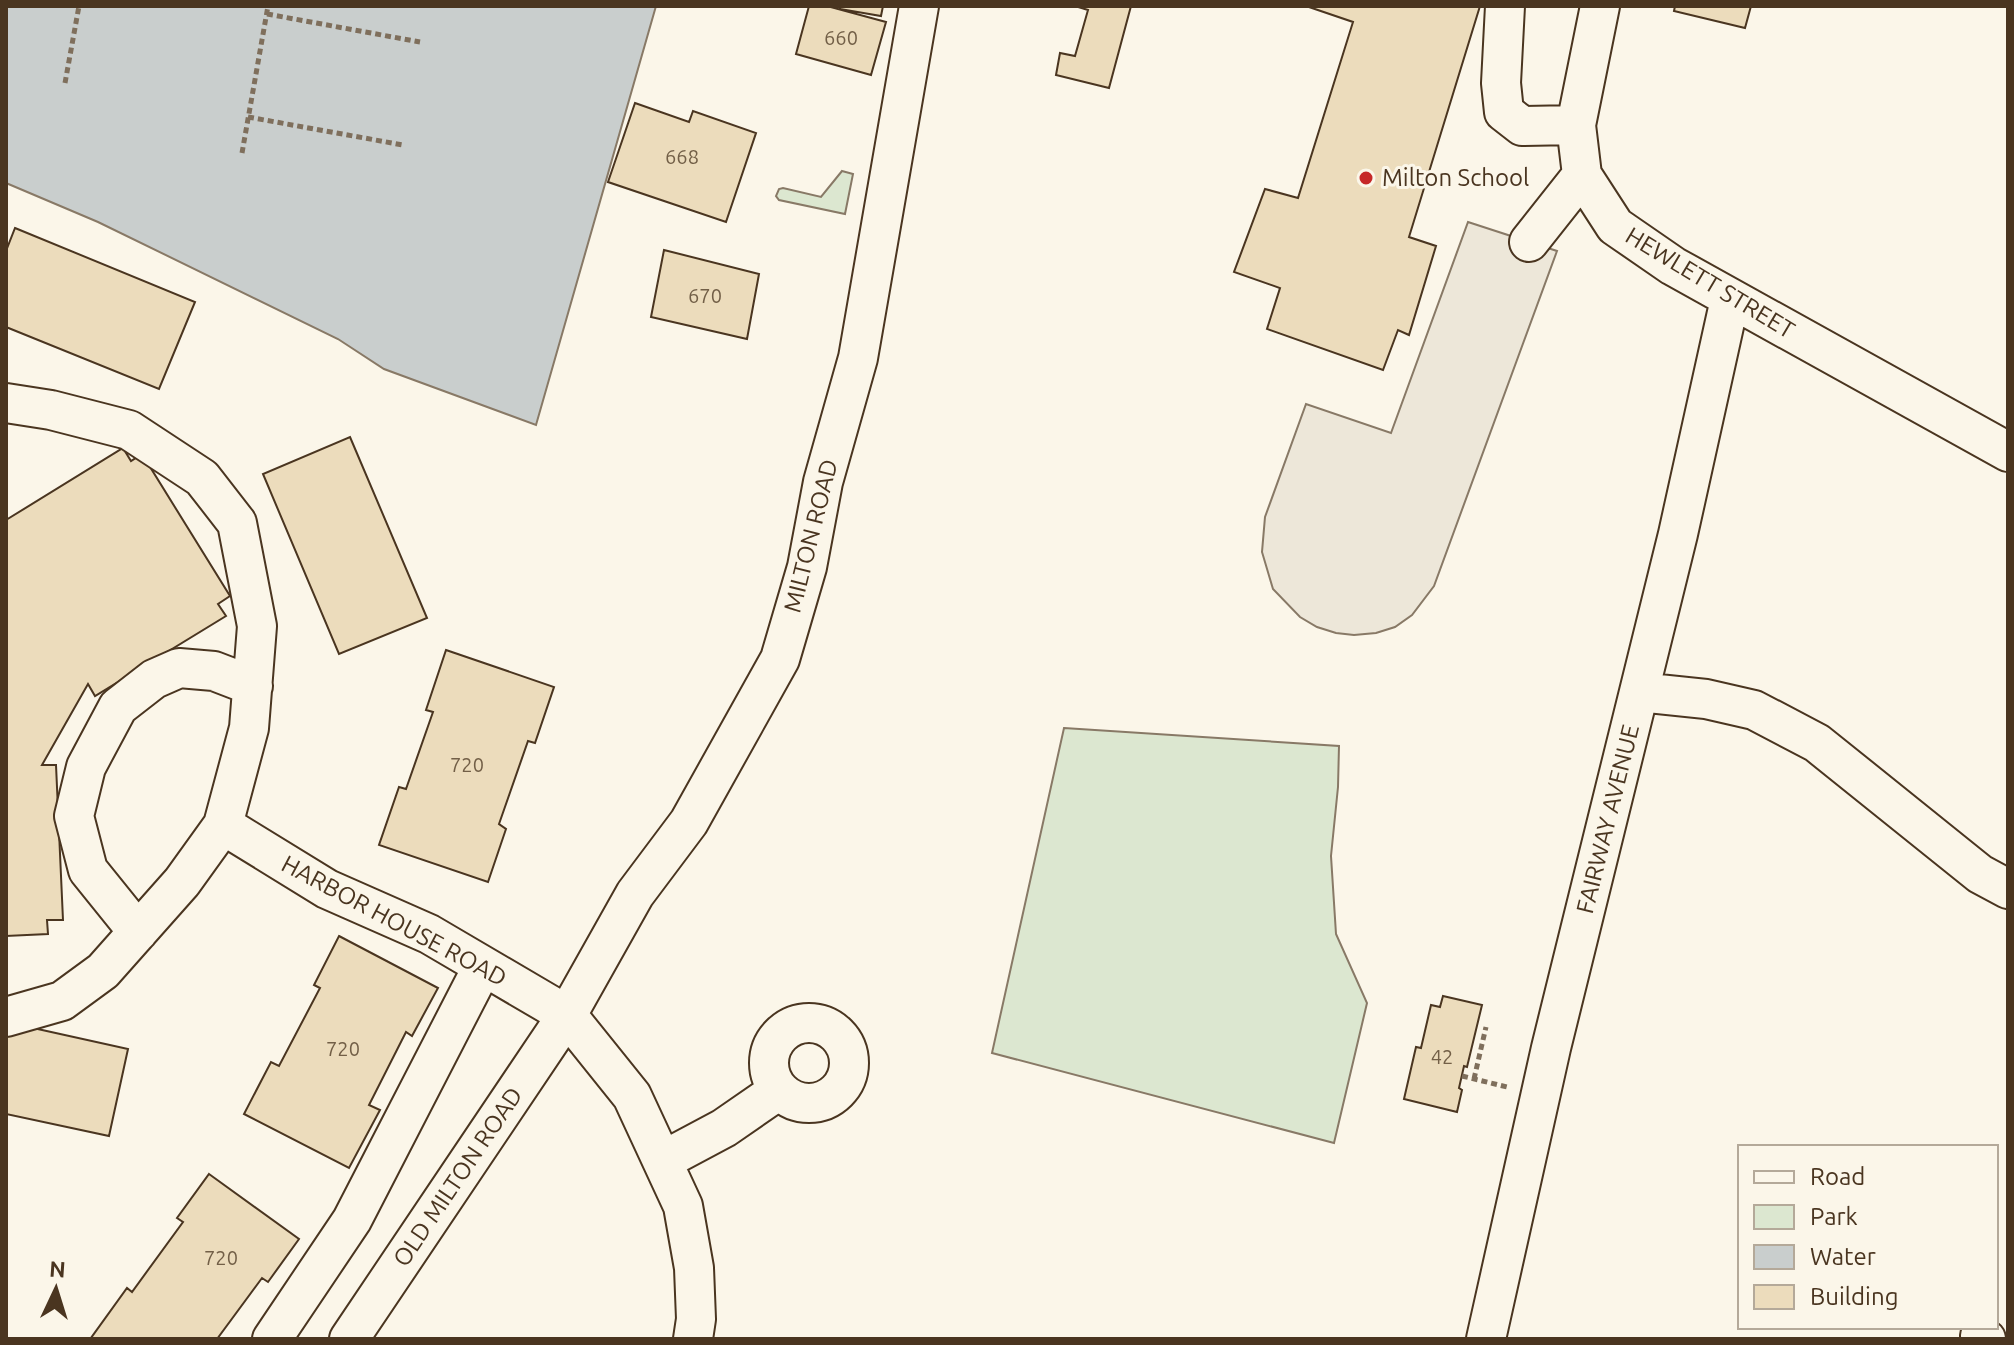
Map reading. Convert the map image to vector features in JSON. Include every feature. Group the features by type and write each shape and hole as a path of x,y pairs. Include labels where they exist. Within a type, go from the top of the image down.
{"street":[{"name":"MILTON ROAD","path":"567,1015 635,894 689,822 780,659 807,567 823,482 858,358 919,6"},
{"path":"1505,6 1501,83 1504,112 1522,126 1576,125"},
{"name":"HEWLETT STREET","path":"1600,6 1576,125 1582,175 1615,226 1673,266 1730,299 2008,452"},
{"path":"1529,242 1582,175"},
{"name":"FAIRWAY AVENUE","path":"1486,1339 1541,1096 1681,519 1730,299"},
{"path":"6,403 51,410 129,430 202,478 237,523 257,626 249,728 223,825 182,882 103,971 62,1001 6,1017"},
{"path":"138,932 88,870 74,816 86,767 118,707 154,679 179,668 214,671 253,686"},
{"path":"1639,692 1706,699 1754,710 1817,743 1980,874 2008,889"},
{"name":"HARBOR HOUSE ROAD","path":"223,825 327,889 429,934 567,1015"},
{"path":"272,1339 352,1220 483,966"},
{"path":"567,1015 632,1096 683,1206 694,1268 696,1319 693,1339"},
{"name":"OLD MILTON ROAD","path":"349,1339 567,1015"},
{"path":"664,1160 724,1128 779,1090"}],"path":[{"path":"65,83 79,6"},
{"path":"242,153 268,6"},
{"path":"267,14 420,42"},
{"path":"248,117 403,145"},
{"path":"1474,1079 1486,1027"},
{"path":"1462,1076 1541,1096"}],"green space":[{"path":"842,171 853,174 845,214 779,200 776,196 783,188 821,197"},
{"path":"1064,728 1339,746 1331,856 1336,934 1367,1003 1334,1143 992,1053"}],"shaded area":[{"path":"1468,222 1557,251 1434,586 1412,615 1395,627 1354,635 1317,627 1300,617 1273,589 1262,552 1265,517 1306,404 1391,433"}],"water":[{"path":"6,6 656,6 536,425 384,369 338,339 98,222 6,183"}],"building":[{"path":"809,6 827,6 886,22 871,75 796,54"},
{"path":"840,6 883,6 881,16 840,9"},
{"path":"1075,6 1131,6 1109,88 1056,75 1060,53 1075,56 1088,10"},
{"name":"Milton School","path":"1306,6 1480,6 1409,237 1436,246 1409,335 1398,330 1383,370 1267,329 1280,288 1234,272 1265,189 1298,198 1353,22"},
{"path":"1675,6 1751,6 1745,28 1674,11"},
{"path":"635,103 689,122 693,111 756,133 726,222 608,182"},
{"path":"15,228 195,302 159,389 6,327 6,251"},
{"path":"664,250 759,274 747,339 651,317"},
{"path":"350,437 427,618 339,654 263,474"},
{"path":"123,448 131,461 142,454 230,596 218,604 226,616 95,696 88,684 42,765 56,765 63,920 47,920 48,934 6,936 6,520"},
{"path":"446,650 554,687 535,743 528,741 499,824 506,829 488,882 379,845 399,787 406,789 433,712 426,710"},
{"path":"339,936 438,988 412,1036 406,1032 369,1105 380,1110 349,1168 244,1114 271,1062 279,1066 320,988 314,985"},
{"path":"1443,996 1482,1005 1467,1067 1464,1066 1457,1112 1404,1099 1416,1047 1421,1048 1431,1005 1440,1007"},
{"path":"6,1022 128,1049 109,1136 6,1114"},
{"path":"209,1174 299,1239 268,1282 262,1278 217,1339 91,1338 127,1288 132,1292 183,1222 177,1218"}],"place":[{"name":"Milton School","path":"1366,178"}]}
